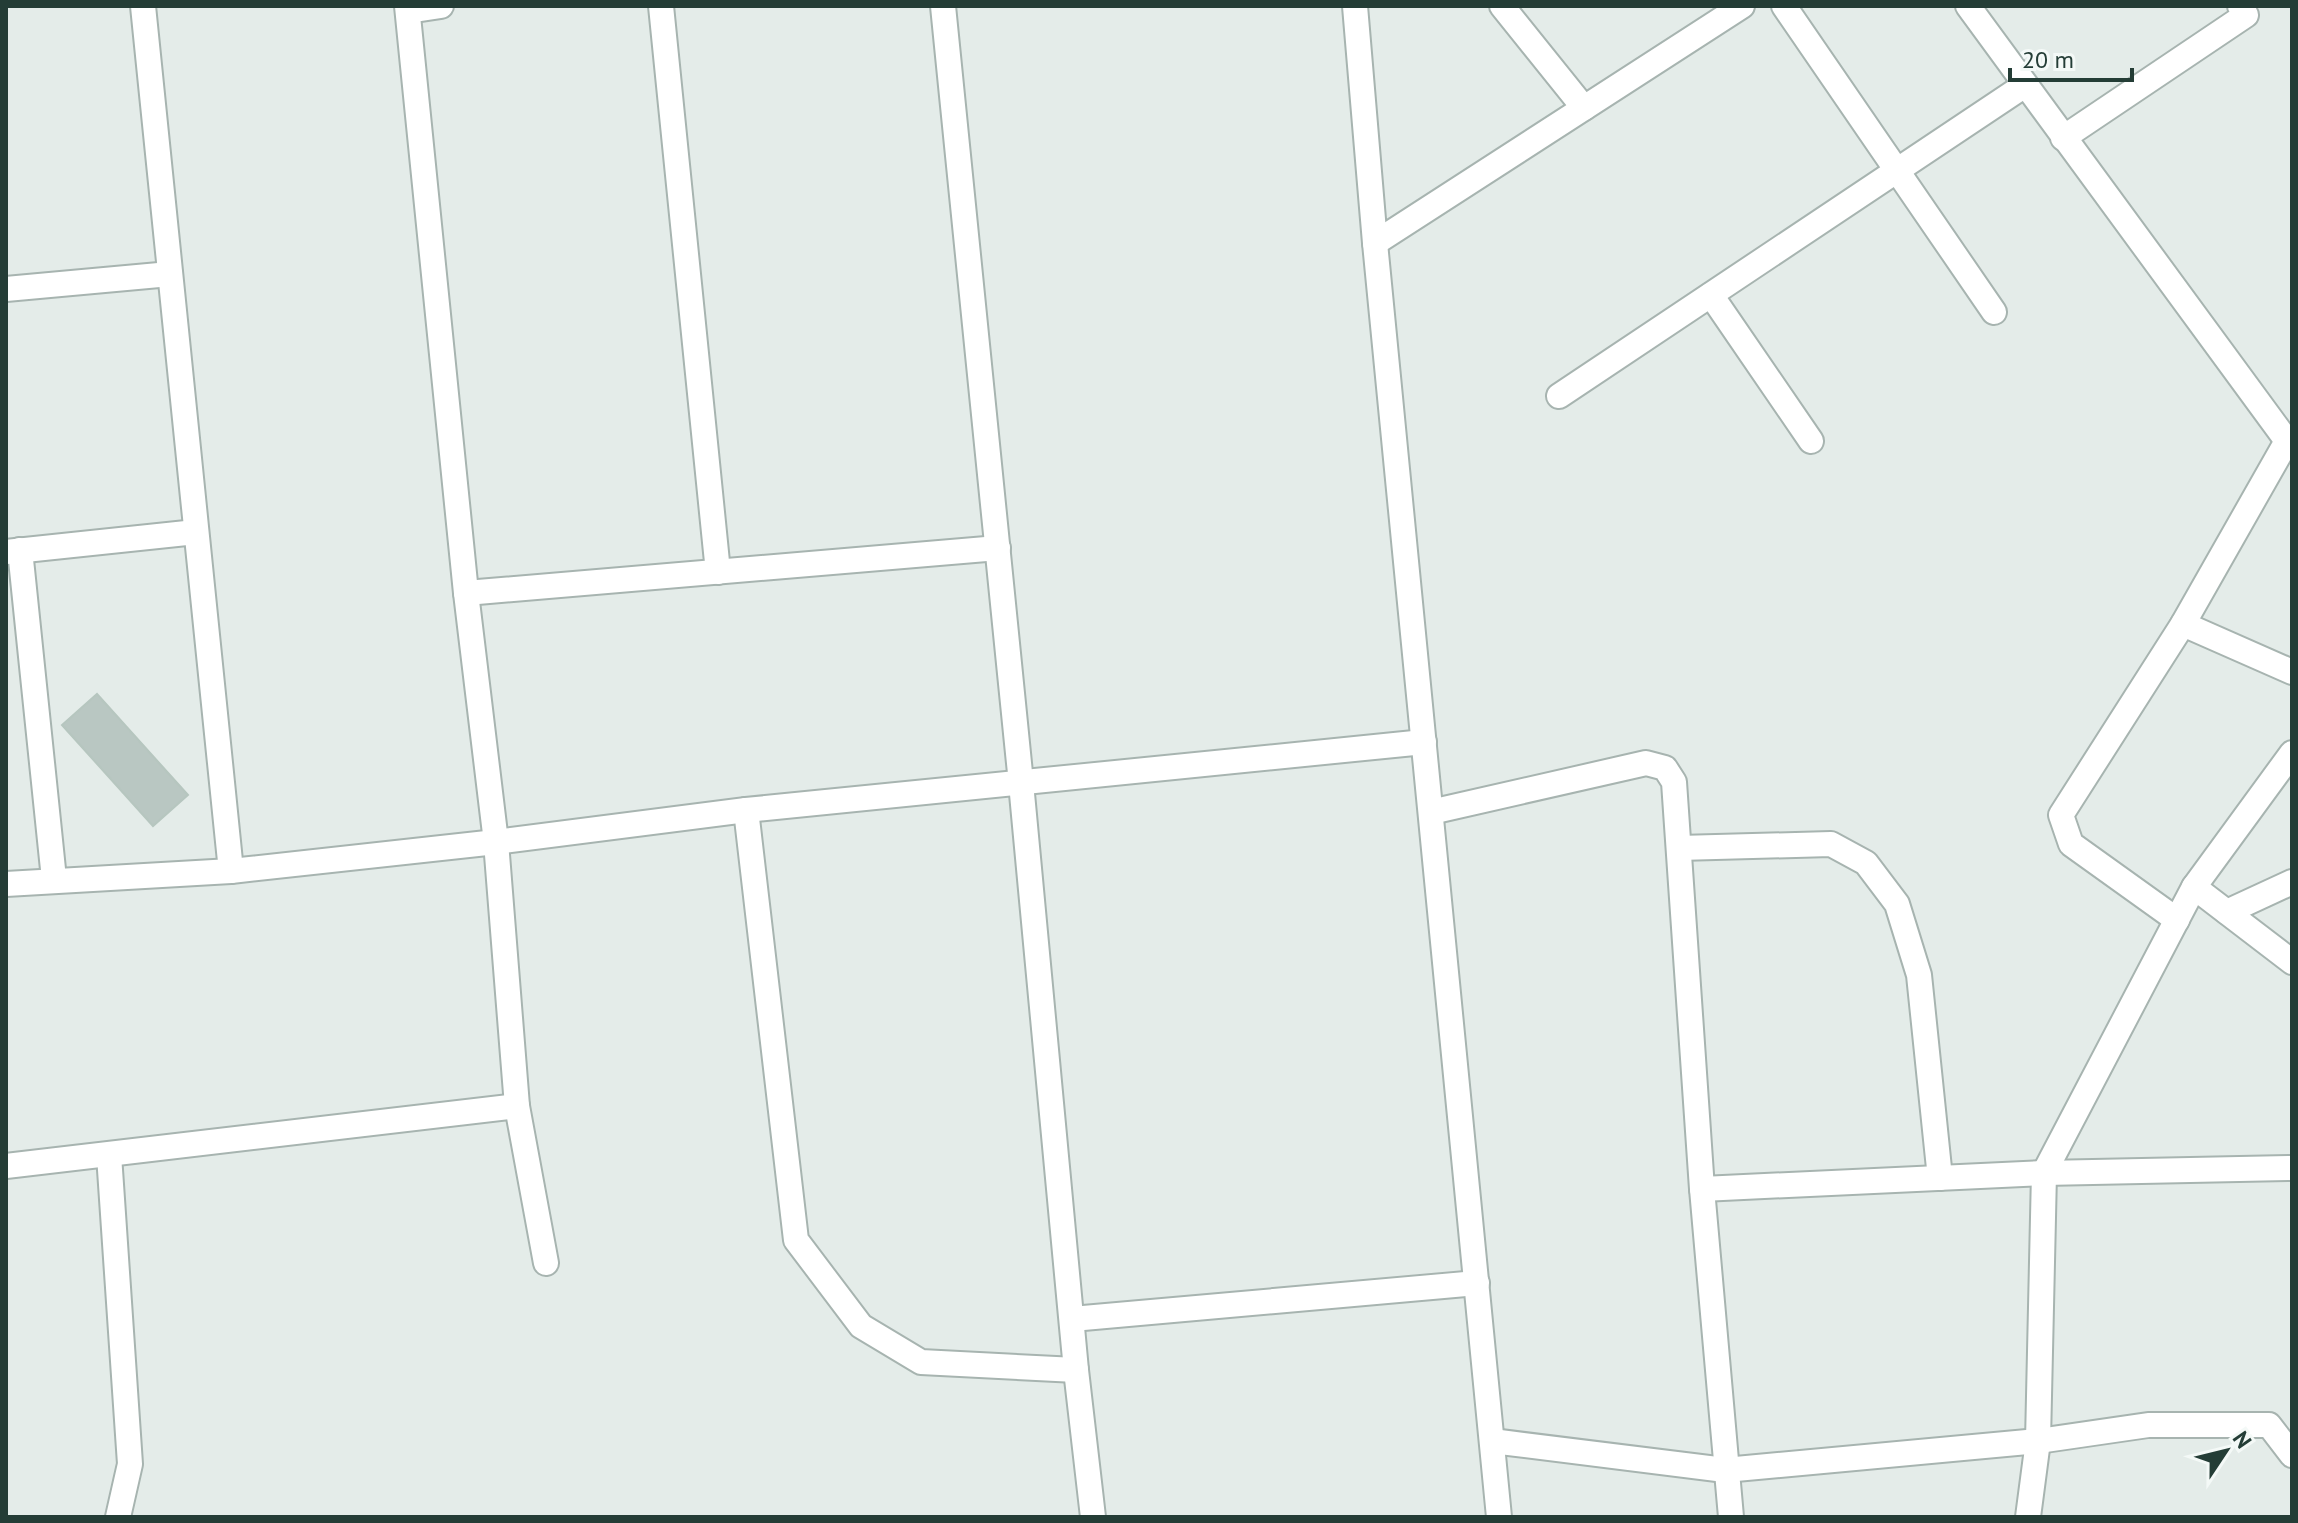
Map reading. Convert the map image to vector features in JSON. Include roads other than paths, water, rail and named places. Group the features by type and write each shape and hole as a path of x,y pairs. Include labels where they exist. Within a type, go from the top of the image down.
{"street":[{"path":"143,6 231,871"},
{"path":"441,6 407,8 466,593 496,842 517,1106 546,1263"},
{"path":"661,6 718,572"},
{"path":"943,6 1093,1517"},
{"path":"1355,6 1375,243 1499,1517"},
{"path":"1502,6 1584,108"},
{"path":"1375,243 1742,6"},
{"path":"1784,6 1994,312"},
{"path":"1968,6 2290,441 2183,624 2061,815 2071,844 2177,920"},
{"path":"2063,138 2246,15 2240,6"},
{"path":"1559,396 2025,85"},
{"path":"6,289 170,274"},
{"path":"1711,295 1811,441"},
{"path":"54,879 13,551 196,532"},
{"path":"466,593 998,548"},
{"path":"2183,624 2292,672"},
{"path":"6,884 231,871 746,810 1424,742"},
{"path":"2028,1517 2038,1441 2044,1173 2194,887 2292,753"},
{"path":"1431,812 1646,763 1665,768 1674,782 1702,1189 1731,1517"},
{"path":"746,810 796,1240 861,1326 921,1362 1076,1370"},
{"path":"1679,848 1831,844 1866,863 1897,904 1919,975 1940,1178"},
{"path":"2227,912 2292,882"},
{"path":"2194,887 2292,962"},
{"path":"6,1166 517,1106"},
{"path":"109,1155 130,1464 118,1517"},
{"path":"1702,1189 2044,1173 2292,1168"},
{"path":"1072,1319 1477,1283"},
{"path":"1492,1441 1725,1470 2038,1441 2148,1425 2281,1424 2292,1455"}]}
